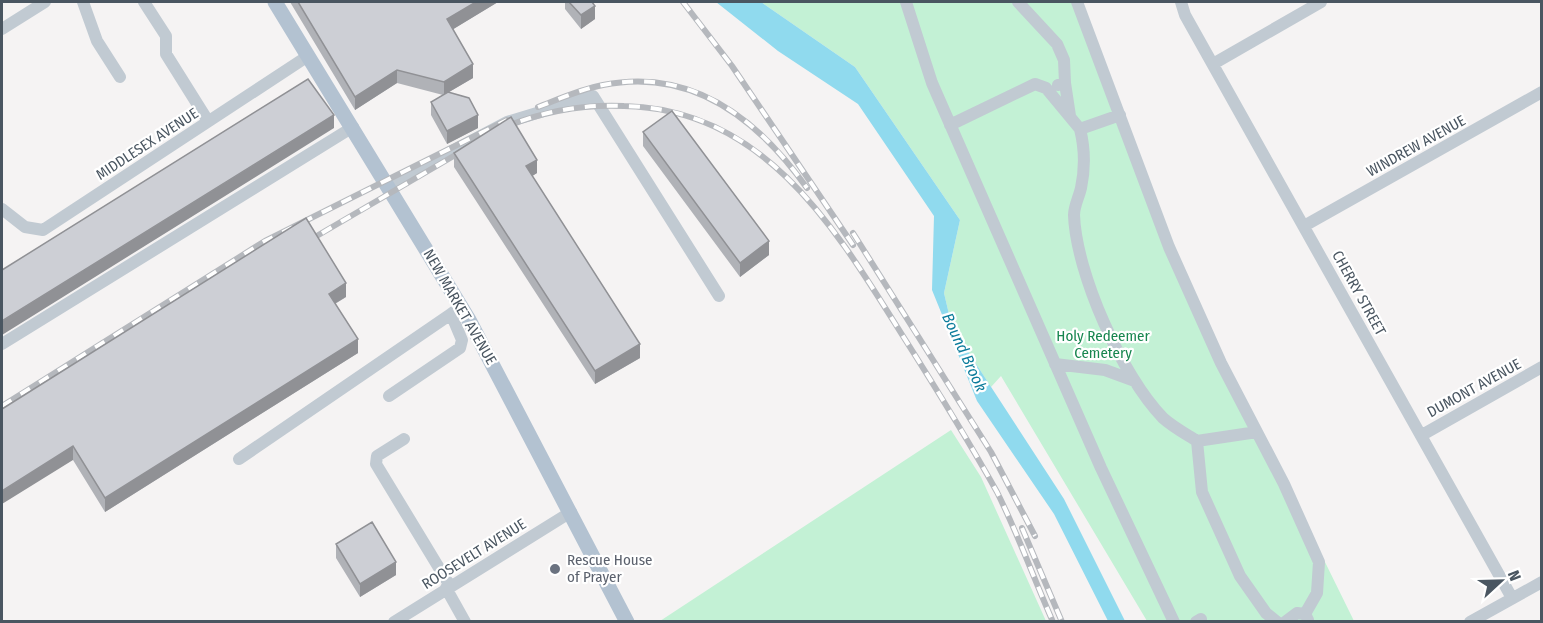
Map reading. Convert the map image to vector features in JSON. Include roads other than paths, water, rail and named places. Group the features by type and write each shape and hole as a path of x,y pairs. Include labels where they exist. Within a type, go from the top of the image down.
{"main road":[{"name":"NEW MARKET AVENUE","path":"275,2 388,185 571,512 627,621"}],"street":[{"path":"2,29 45,2"},
{"path":"83,2 98,41 120,77"},
{"path":"144,2 166,36 166,54 208,121"},
{"path":"906,2 932,83 1055,364 1174,621"},
{"path":"1018,2 1057,44 1064,60 1070,117"},
{"path":"1077,2 1169,247 1221,363 1257,432 1319,562 1317,593 1307,618 1297,613 1285,621"},
{"name":"CHERRY STREET","path":"1181,2 1185,15 1512,598"},
{"path":"1213,64 1321,2"},
{"name":"MIDDLESEX AVENUE","path":"2,209 25,227 43,230 308,56"},
{"path":"1046,88 1065,83"},
{"path":"950,124 1035,84 1046,88 1080,129 1085,148 1081,187 1074,212 1077,240 1101,314 1135,381 1164,419 1197,441 1257,432"},
{"name":"WINDREW AVENUE","path":"1304,226 1542,92"},
{"path":"388,185 507,122 593,96 719,296"},
{"path":"1080,129 1120,115"},
{"path":"2,344 353,127"},
{"path":"239,459 456,310 462,340 460,348 390,396"},
{"path":"1055,364 1105,370 1135,381"},
{"name":"DUMONT AVENUE","path":"1422,435 1542,367"},
{"path":"404,439 376,456 376,464 448,587 465,621"},
{"path":"1197,441 1202,492 1240,576 1266,613 1277,621"},
{"name":"ROOSEVELT AVENUE","path":"394,621 571,512"},
{"path":"1470,621 1542,582"}],"water":[{"name":"Bound Brook","path":"716,2 761,2 855,67 960,220 944,293 952,327 1064,499 1125,621 1108,621 1054,514 977,401 932,290 934,216 858,104 778,51"}],"railway":[{"path":"683,2 732,66 853,245"},
{"path":"538,107 595,87 635,81 666,84 694,91 744,120 767,140 807,188"},
{"path":"500,129 560,110 592,106 624,106 673,112 717,128 756,151 790,180 821,215 849,253 962,432 1005,508 1053,622"},
{"path":"2,406 265,241 507,120"},
{"path":"303,244 469,147"},
{"path":"853,233 991,452 1035,536"},
{"path":"1022,528 1062,622"}],"place":[{"name":"Rescue House of Prayer","path":"555,569"}],"park label":[{"name":"Holy Redeemer Cemetery","path":"1103,344"}]}
